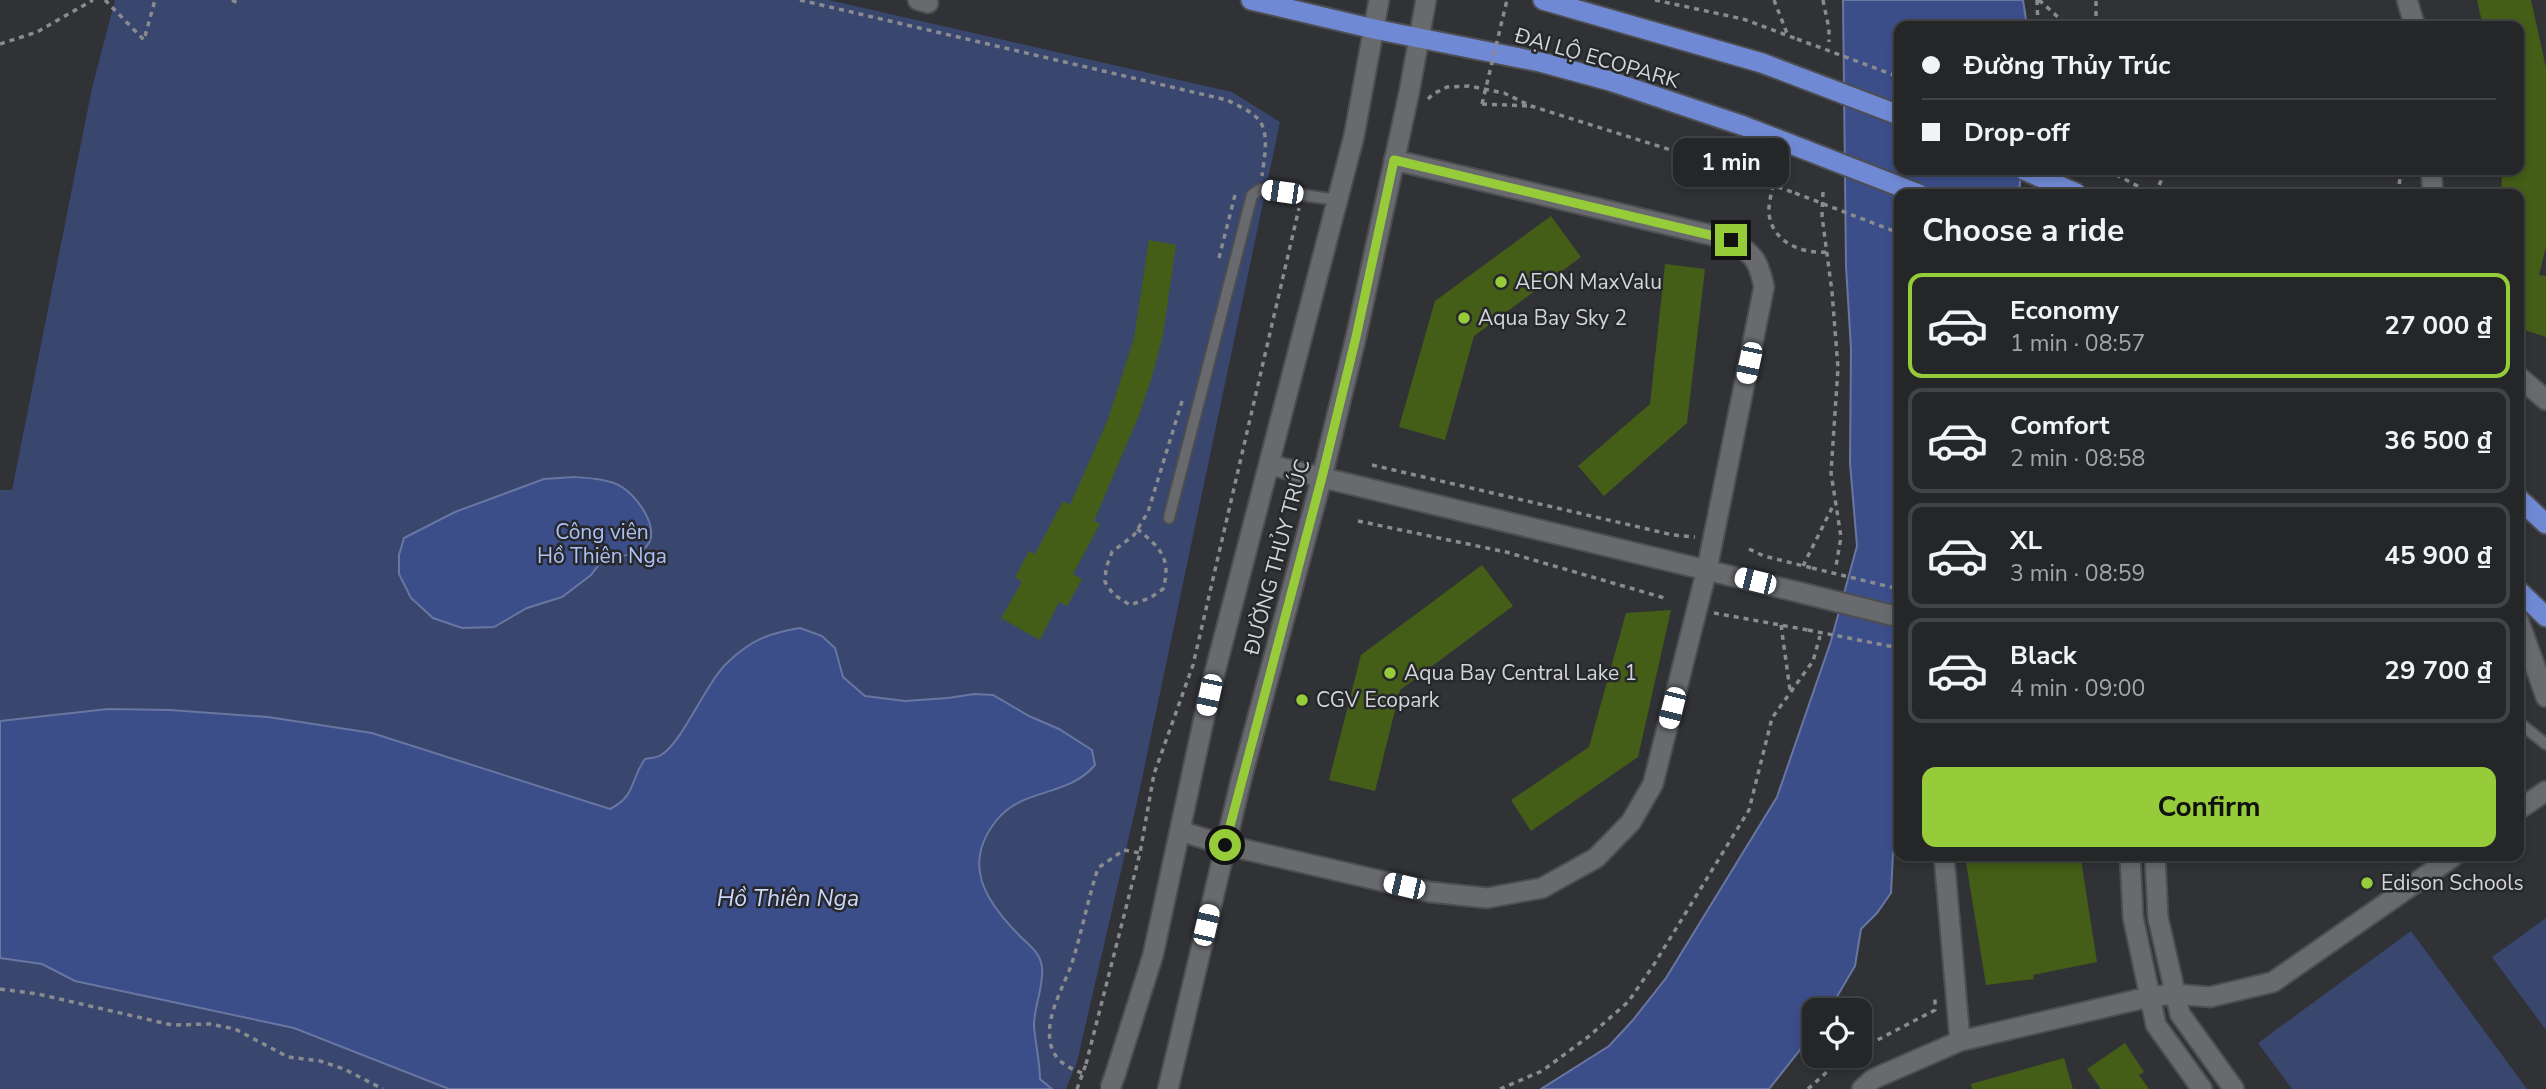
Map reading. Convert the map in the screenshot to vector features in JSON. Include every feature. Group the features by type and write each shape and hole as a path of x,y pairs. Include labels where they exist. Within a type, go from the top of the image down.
{"highway":[{"name":"ĐẠI LỘ ECOPARK","path":"1251,0 1374,29 1539,62 1610,81 1744,126 1906,189"},
{"name":"ĐẠI LỘ ECOPARK","path":"1543,0 1762,63 1894,113"},
{"path":"2035,175 2067,189"},
{"path":"2524,504 2546,524"},
{"path":"2524,596 2546,617"}],"street":[{"name":"ĐƯỜNG THỦY TRÚC","path":"1113,1080 1153,955 1209,695 1354,136 1380,0"},
{"name":"ĐƯỜNG THỦY TRÚC","path":"1168,1088 1225,845 1356,337 1426,0"},
{"path":"2407,0 2413,21"},
{"path":"1180,831 1225,845 1430,892 1487,898 1542,888 1596,858 1631,822 1653,784 1707,569 1764,287 1759,264 1731,240 1394,160"},
{"path":"2524,381 2546,400"},
{"path":"1270,465 1894,616"},
{"path":"2524,635 2546,697"},
{"path":"2524,806 2546,791"},
{"path":"1944,861 1960,1041"},
{"path":"2130,861 2133,917 2156,1025 2202,1089"},
{"path":"2155,861 2158,918 2180,1014 2234,1089"},
{"path":"1862,1089 1874,1079 1960,1041 2149,997 2175,993 2210,997 2273,982 2447,861"}],"lane":[{"path":"1169,518 1252,195 1261,189 1337,200"},
{"path":"2524,728 2546,744"}],"path":[{"path":"0,44 37,32 93,0"},
{"path":"105,0 144,40 155,0"},
{"path":"232,0 239,4"},
{"path":"800,0 1227,100 1256,116 1264,126 1261,179"},
{"path":"1507,0 1482,104 1531,106"},
{"path":"1655,0 1743,19 1894,75"},
{"path":"1774,0 1788,36"},
{"path":"1823,0 1829,42"},
{"path":"2038,0 2038,21"},
{"path":"2038,0 2062,21"},
{"path":"2096,0 2096,21"},
{"path":"1425,103 1433,94 1447,87 1469,86 1504,93 1531,106 1671,150 1894,231"},
{"path":"2117,175 2144,189"},
{"path":"1773,186 1769,218 1778,235 1811,254 1828,252"},
{"path":"1218,260 1237,190"},
{"path":"1824,192 1822,216 1828,252 1838,368 1831,472 1841,537 1836,566"},
{"path":"1077,1089 1086,1064 1140,853 1154,774 1193,665 1302,195"},
{"path":"1137,529 1156,544 1165,560 1167,576 1163,589 1150,598 1130,605 1113,594 1105,582 1106,568 1112,552 1137,529 1149,512 1184,394"},
{"path":"1372,465 1673,535 1698,538"},
{"path":"1803,566 1835,502"},
{"path":"1358,521 1506,552 1668,599"},
{"path":"1749,549 1764,556 1894,588"},
{"path":"1712,613 1894,647"},
{"path":"1781,624 1791,692"},
{"path":"1500,1089 1542,1071 1588,1037 1628,1002 1749,810 1772,718 1813,661 1820,636"},
{"path":"1082,1073 1066,1067 1055,1055 1050,1040 1051,1020 1073,961 1098,868 1124,850 1140,853"},
{"path":"1872,1043 1935,1010 1936,988"},
{"path":"0,989 172,1025 210,1024 235,1029 288,1057 320,1061 344,1069 383,1089"},
{"path":"1808,1089 1830,1068"}],"green space":[{"name":"Công viên Hồ Thiên Nga","path":"115,0 829,0 1232,92 1280,122 1139,793 1077,1062 1066,1089 0,1089 0,490 12,490 92,88"},
{"path":"2546,918 2546,1030 2492,957"},
{"path":"2411,931 2527,1089 2292,1089 2258,1043"}],"water":[{"path":"1843,0 2023,0 2026,21 1894,21 1894,175 2021,175 2019,189 1894,189 1894,833 1891,893 1861,929 1855,966 1836,998 1802,998 1802,1047 1769,1089 1541,1089 1609,1046 1633,1020 1666,978 1777,797 1831,641 1857,546 1850,463 1851,349 1846,266"},
{"path":"574,477 611,482 636,499 647,517 651,536 641,551 604,558 591,575 562,597 527,608 494,627 462,628 433,618 411,598 399,574 399,555 404,538 455,512 544,479"},
{"name":"Hồ Thiên Nga","path":"800,628 822,636 835,648 843,677 865,696 905,701 974,694 993,695 1029,716 1059,729 1092,750 1095,765 1071,783 1031,797 1007,810 996,821 980,852 979,867 987,894 995,908 1033,948 1041,961 1042,982 1034,1018 1035,1032 1040,1079 1052,1089 449,1089 294,1028 75,981 42,964 0,958 0,721 108,709 268,717 372,733 610,809 629,793 645,759 661,755 678,738 711,683 728,662 761,639"}],"building":[{"path":"2477,0 2531,0 2546,68 2546,247 2539,275 2546,276 2546,337 2524,330 2524,189 2501,189 2502,175 2524,175 2524,21 2482,21"},
{"name":"Aqua Bay Sky 2","path":"1551,216 1581,257 1474,336 1445,440 1399,427 1435,301"},
{"path":"1149,240 1176,245 1163,335 1152,377 1139,415 1094,521 1100,524 1073,574 1082,579 1067,606 1059,602 1040,640 1001,618 1022,582 1015,577 1029,551 1035,554 1063,501 1070,505 1108,419 1134,338"},
{"path":"1665,264 1705,269 1687,423 1604,496 1578,466 1650,404"},
{"name":"Aqua Bay Central Lake 1","path":"1482,565 1513,606 1400,690 1375,791 1329,780 1361,655"},
{"path":"1671,610 1638,757 1531,831 1511,800 1589,747 1626,613"},
{"path":"1966,861 2082,861 2097,962 2033,975 2034,979 1986,985"},
{"path":"2125,1043 2144,1072 2139,1075 2149,1089 2101,1089 2087,1069"},
{"path":"2064,1058 2073,1089 1972,1089 1971,1084"}],"place":[{"name":"AEON MaxValu","path":"1501,282"},
{"name":"Aqua Bay Sky 2","path":"1464,318"},
{"name":"Aqua Bay Central Lake 1","path":"1390,673"},
{"name":"CGV Ecopark","path":"1302,700"},
{"name":"Edison Schools","path":"2367,883"}],"route":[{"path":"1225,845 1322,477 1356,337 1394,160 1731,240"}]}
